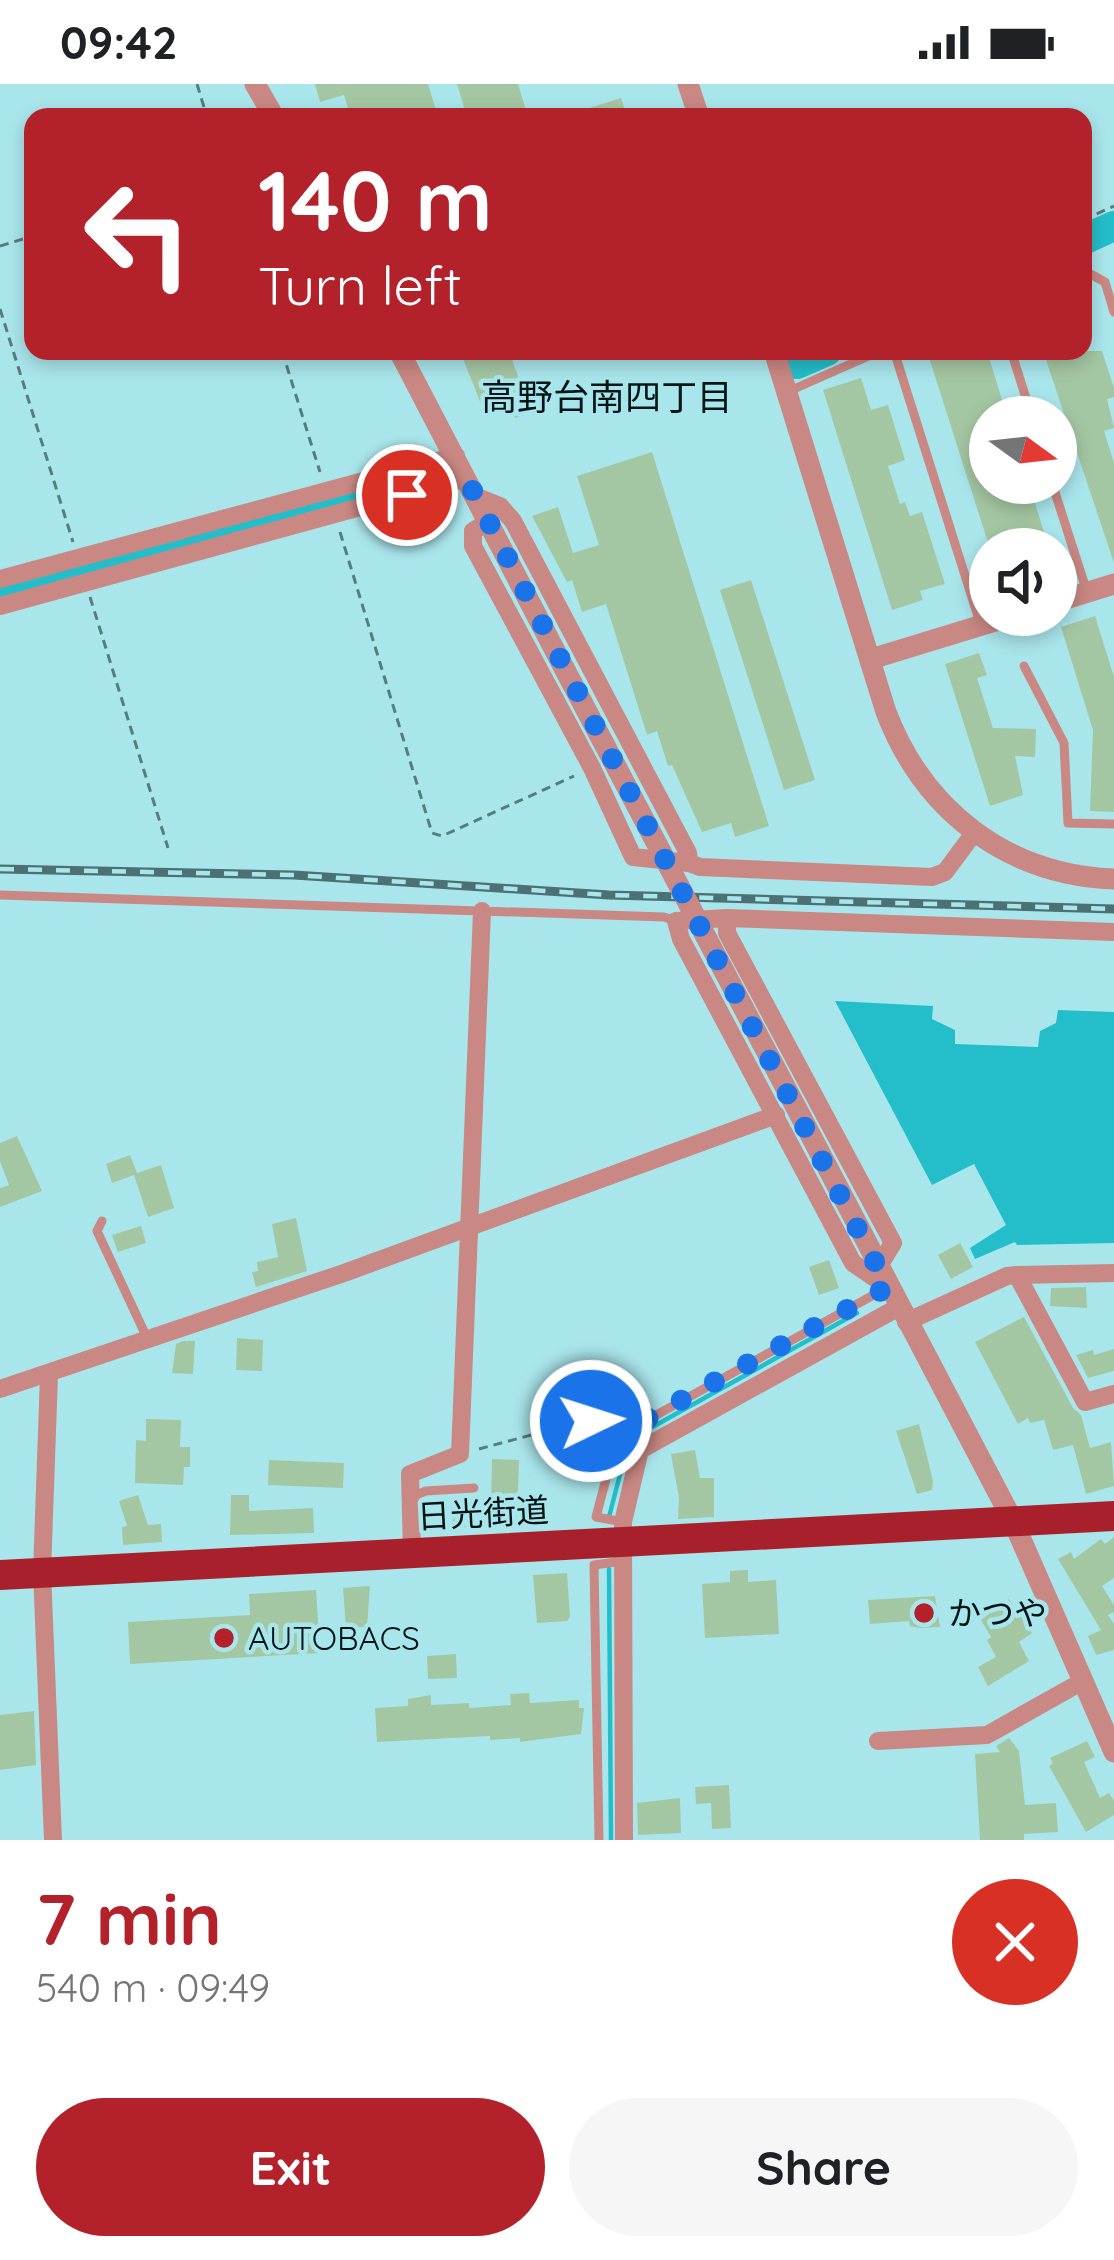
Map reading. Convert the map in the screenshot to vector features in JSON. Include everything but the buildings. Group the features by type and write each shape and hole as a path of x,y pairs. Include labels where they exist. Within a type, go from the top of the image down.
{"highway":[{"name":"日光街道","path":"0,1575 1114,1516"}],"street":[{"path":"405,360 1013,1521 1114,1752"},
{"path":"777,360 886,712 909,763 953,817 974,833 1046,870 1114,879"},
{"path":"0,579 456,456"},
{"path":"0,607 335,514 471,487 513,521 689,862"},
{"path":"488,522 473,531 472,546 592,768 633,856 700,867 932,877 945,872 974,833"},
{"path":"1077,595 1114,584"},
{"path":"871,659 969,630"},
{"path":"412,1552 410,1474 460,1454 482,911"},
{"path":"727,918 727,933 893,1243 893,1296"},
{"path":"893,1296 853,1263 681,939 676,921 727,918 1114,932"},
{"path":"0,1389 776,1115"},
{"path":"624,1840 623,1542 640,1450 893,1296 1006,1276 1114,1273"},
{"path":"1018,1275 1085,1402 1114,1394"},
{"path":"49,1375 42,1573 53,1840"},
{"path":"878,1741 987,1735 1083,1681"}],"lane":[{"path":"1092,275 1105,282 1114,312"},
{"path":"787,392 860,360"},
{"path":"897,360 969,588"},
{"path":"1014,360 1025,396"},
{"path":"1059,504 1087,592"},
{"path":"1024,666 1064,743 1068,823 1114,824"},
{"path":"0,895 676,921"},
{"path":"102,1221 97,1231 148,1340"},
{"path":"599,1840 594,1564 623,1542 596,1517 615,1445 634,1426 893,1296"},
{"path":"410,1497 474,1487"}],"path":[{"path":"0,309 78,558"},
{"path":"285,360 326,491"},
{"path":"335,514 432,833 442,836 592,768"},
{"path":"86,583 168,848"},
{"path":"460,1454 545,1431 554,1420 634,1426"}],"water":[{"path":"835,1001 933,1006 932,1019 955,1030 955,1044 1038,1047 1040,1031 1056,1023 1058,1010 1114,1012 1114,1243 1015,1242 975,1259 970,1248 1006,1225 974,1164 932,1185"}],"waterway":[{"path":"1092,236 1114,226"},
{"path":"797,364 806,360"},
{"path":"0,594 430,475"},
{"path":"609,1517 629,1440 857,1313"},
{"path":"609,1569 611,1840"}],"railway":[{"path":"0,869 294,875 609,895 1114,909"}],"place":[{"name":"かつや","path":"924,1613"},
{"name":"AUTOBACS","path":"224,1638"}],"district":[{"name":"高野台南四丁目","path":"607,397"}],"route":[{"path":"407,495 466,478 888,1287 634,1426 591,1421"}]}
